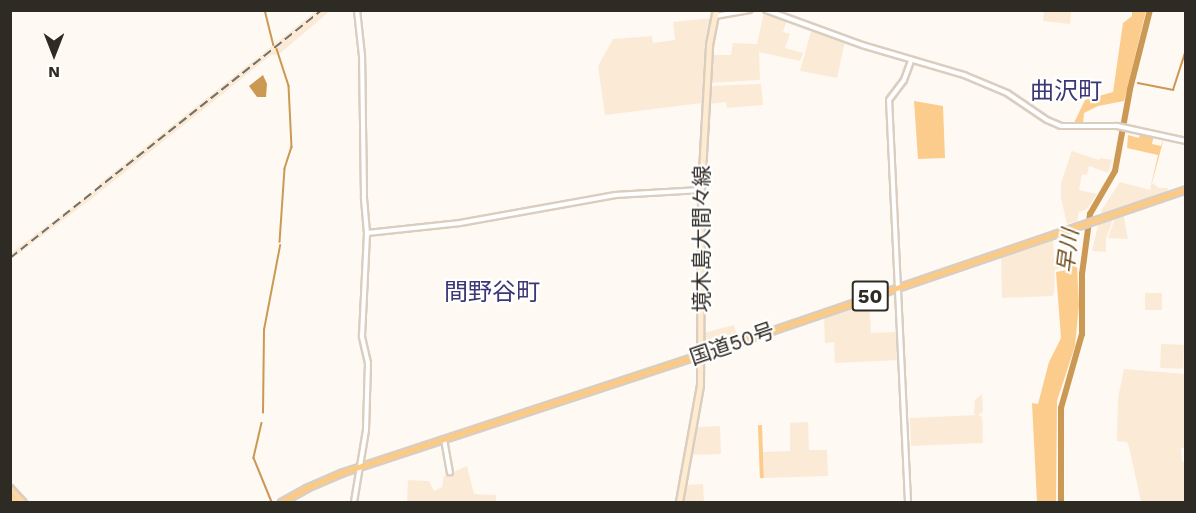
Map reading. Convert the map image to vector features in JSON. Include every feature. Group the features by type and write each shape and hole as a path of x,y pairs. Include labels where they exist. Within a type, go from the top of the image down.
{"highway":[{"name":"国道50号","path":"281,502 319,482 360,467 701,354 1185,189"}],"main road":[{"name":"境木島大間々線","path":"679,502 699,401 701,190 709,45 716,13"},
{"path":"10,488 23,502"},
{"path":"10,496 16,502"}],"street":[{"path":"354,502 367,419 368,360 362,344 367,233 364,196 362,56 357,10"},
{"path":"716,13 749,10"},
{"path":"766,10 911,61 964,75 987,84 1061,126 1127,128 1185,141"},
{"path":"908,502 890,100 904,80 911,61"},
{"path":"367,233 460,223 615,195 701,190"},
{"path":"444,439 450,472"}],"shaded area":[{"path":"316,11 330,11 278,55 271,55 100,192 97,188 99,184"},
{"path":"1044,11 1071,11 1070,24 1043,21"},
{"path":"1132,11 1146,11 1124,101 1098,106 1084,113 1083,125 1073,125 1085,100 1113,92 1123,23 1132,16"},
{"path":"764,12 787,20 783,32 790,34 785,48 803,53 800,61 759,52 760,80 709,83 711,55 731,55 733,43 757,44"},
{"path":"711,18 702,103 605,115 598,66 613,39 652,36 653,43 675,40 673,22"},
{"path":"812,28 845,41 837,78 800,71"},
{"path":"263,75 267,84 266,97 257,97 249,86"},
{"path":"761,84 763,105 727,108 726,102 708,104 709,86"},
{"path":"914,101 943,106 945,158 918,159"},
{"path":"1140,132 1154,135 1152,144 1161,146 1164,138 1150,190 1158,155 1127,148 1128,135 1139,138"},
{"path":"1072,151 1099,160 1101,158 1112,160 1108,173 1089,166 1087,175 1082,174 1079,190 1097,194 1087,209 1079,212 1077,221 1067,224 1061,198 1061,183"},
{"path":"1120,182 1150,190 1152,183 1159,188 1168,188 1167,192 1102,214 1101,211"},
{"path":"96,189 99,193 13,258 10,254"},
{"path":"1123,212 1128,239 1108,238 1116,215"},
{"path":"1114,216 1106,239 1106,252 1092,251 1099,221"},
{"path":"1053,237 1054,259 1064,259 1064,268 1055,269 1054,294 1052,296 1002,298 1001,255"},
{"path":"1067,266 1077,266 1079,305 1075,346 1057,401 1056,502 1037,502 1032,403 1038,404 1049,362 1061,338 1056,272 1067,270"},
{"path":"1145,293 1162,293 1162,310 1145,310"},
{"path":"869,301 871,333 898,332 900,360 835,363 834,342 825,343 824,316"},
{"path":"734,325 738,339 705,349 704,333"},
{"path":"1161,344 1184,345 1183,369 1160,368"},
{"path":"1124,369 1185,374 1185,448 1181,448 1182,460 1185,464 1185,502 1141,502 1129,447 1127,442 1117,441 1118,398"},
{"path":"982,394 983,412 978,415 982,417 983,443 911,446 910,418 977,415 974,414 975,400"},
{"path":"808,422 809,450 827,450 828,476 764,478 763,452 790,451 790,423"},
{"path":"758,425 762,425 764,478 760,478"},
{"path":"720,426 721,454 690,455 697,427"},
{"path":"467,466 474,494 496,495 496,502 407,502 408,480 429,481 434,491 442,487 444,476"},
{"path":"703,484 704,502 681,502 683,485"}],"waterway":[{"path":"265,10 274,45"},
{"name":"早川","path":"1061,502 1061,408 1082,334 1082,274 1090,214 1115,171 1130,89 1150,10"},
{"path":"277,49 289,86 292,147 285,169 280,242"},
{"path":"1138,83 1173,90 1186,50"},
{"path":"263,413 264,330 280,246"},
{"path":"262,423 254,458 272,502"}],"railway":[{"path":"10,258 322,10"}],"district":[{"name":"曲沢町","path":"1066,92"},
{"name":"間野谷町","path":"492,293"}]}
